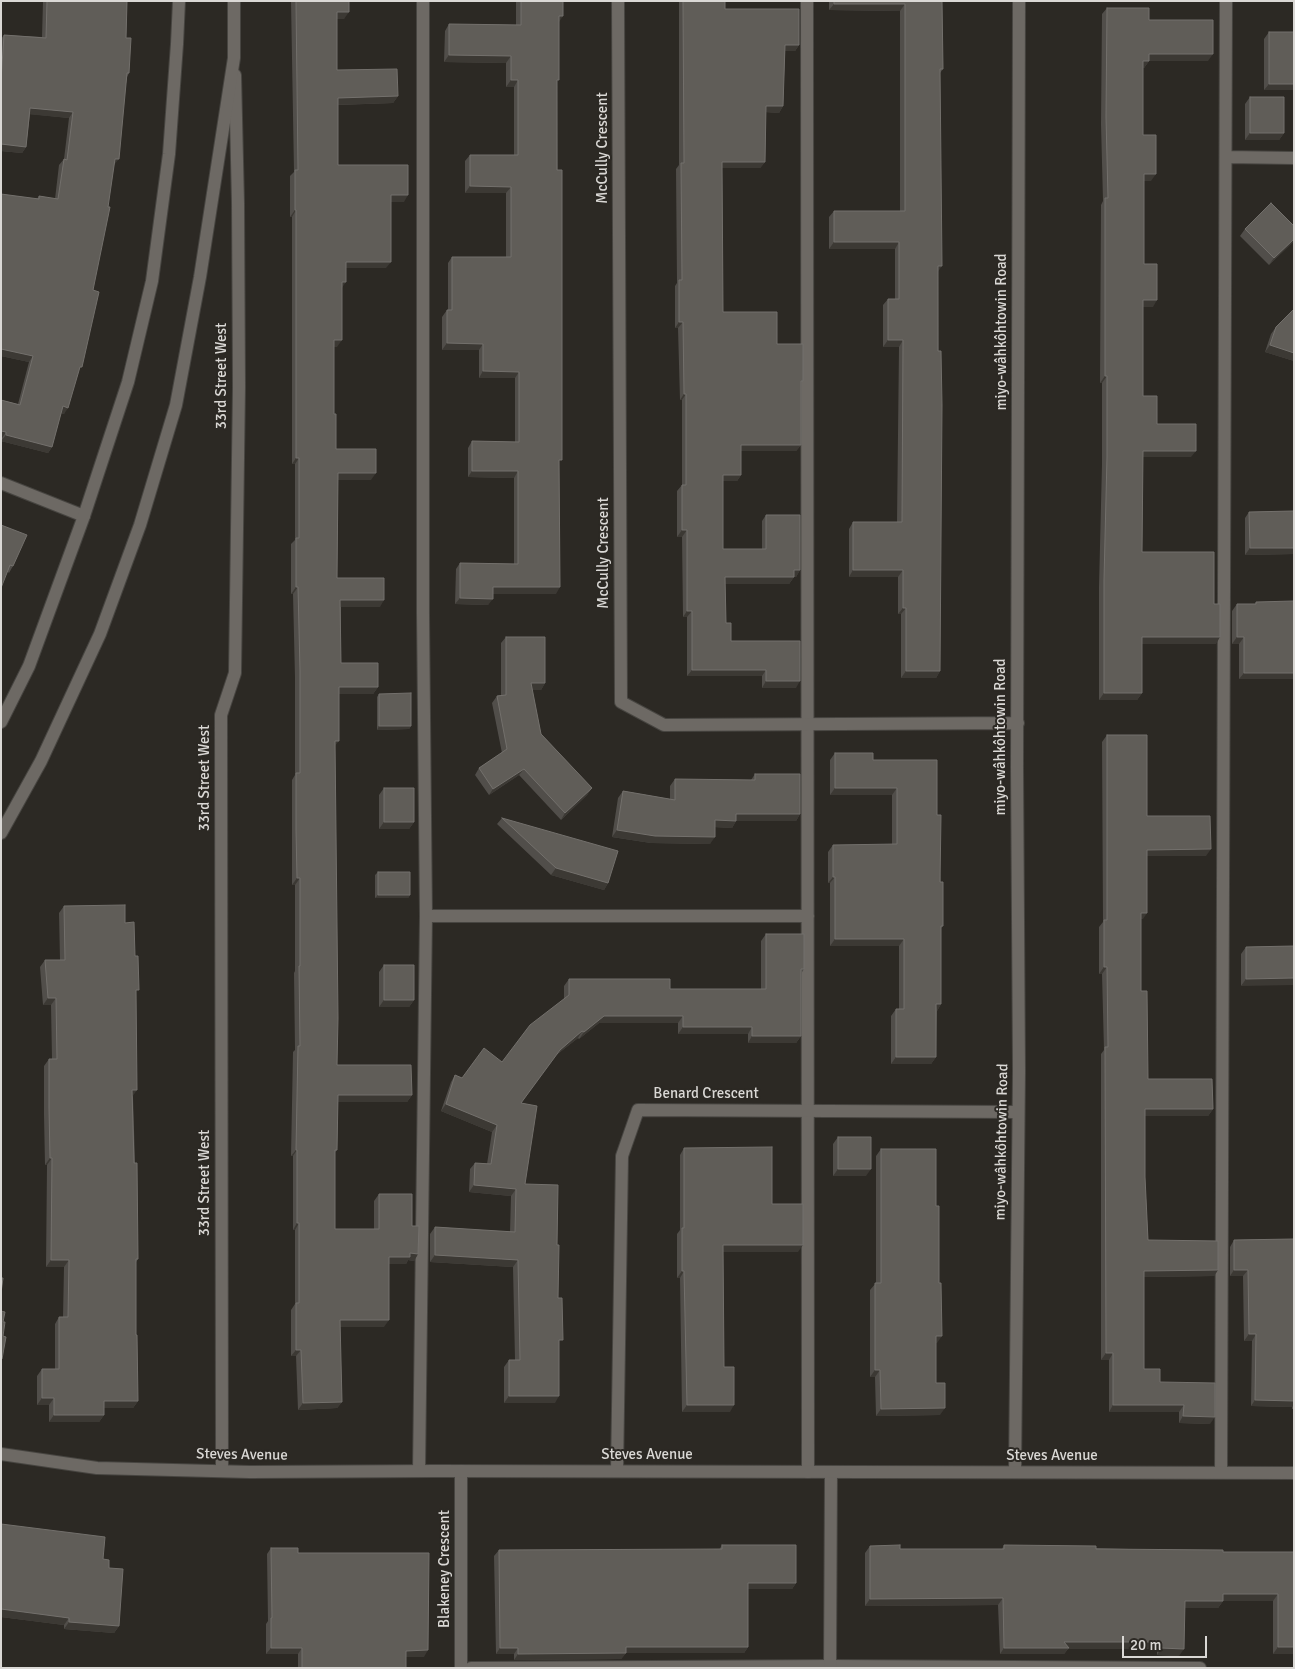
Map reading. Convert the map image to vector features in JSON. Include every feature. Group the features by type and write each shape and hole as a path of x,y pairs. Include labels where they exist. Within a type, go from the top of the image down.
{"street":[{"path":"1,722 29,666 84,516 128,382 152,281 169,154 177,44 178,1"},
{"name":"33rd Street West","path":"222,1471 221,715 235,673 238,203 234,1"},
{"path":"419,1471 426,916 423,624 423,1"},
{"name":"McCully Crescent","path":"618,1 622,702 664,725 1018,723"},
{"path":"807,1 808,1472"},
{"name":"miyo-wâhkôhtowin Road","path":"1015,1472 1018,1112 1019,1"},
{"path":"1221,1472 1226,1"},
{"name":"33rd Street West","path":"1,833 40,761 100,634 140,525 173,414 200,277 234,58"},
{"path":"1226,157 1294,158"},
{"path":"1,483 84,516"},
{"path":"426,916 808,916"},
{"name":"Benard Crescent","path":"617,1471 622,1156 638,1110 1018,1112"},
{"name":"Steves Avenue","path":"1,1454 97,1468 222,1471 1294,1473"},
{"name":"Blakeney Crescent","path":"461,1471 461,1668"},
{"path":"830,1667 831,1472"},
{"path":"471,1668 1200,1668"}],"building":[{"path":"47,1 127,1 126,38 131,38 119,159 115,159 108,207 110,207 93,290 99,292 82,367 80,367 68,408 63,406 52,447 6,435 6,432 1,431 1,400 20,405 33,356 1,349 1,194 39,199 39,196 58,199 64,159 67,160 73,112 30,108 26,147 1,144 1,80 4,35 46,38"},
{"path":"296,1 349,1 349,12 337,12 337,70 397,69 398,96 338,98 338,165 408,165 408,195 391,195 391,262 346,262 346,282 342,282 342,340 334,340 336,449 376,449 376,473 338,473 337,578 384,578 384,600 340,600 341,663 378,663 378,687 339,687 339,741 335,741 337,1065 411,1065 412,1095 338,1095 337,1150 335,1150 335,1229 379,1229 379,1194 412,1194 412,1226 419,1226 418,1254 410,1253 410,1257 389,1257 389,1320 340,1320 342,1402 303,1403 301,1350 296,1350 296,1303 299,1303 299,1223 297,1223 296,1150 298,1046 300,1046 300,878 297,878 296,773 300,773 300,671 298,587 296,587 296,538 299,538 299,458 296,458 295,170 298,170"},
{"path":"521,1 563,1 563,16 559,16 559,80 557,80 557,170 562,170 562,460 559,460 560,587 493,587 493,599 460,598 460,563 518,564 518,471 472,471 472,441 519,442 519,372 483,371 483,344 447,343 447,310 452,310 452,257 511,257 511,187 470,186 470,155 518,155 518,80 511,80 511,56 449,55 449,24 521,25"},
{"path":"683,1 725,1 725,9 799,9 799,45 785,45 783,106 766,106 765,162 722,162 723,312 777,312 777,344 803,344 801,445 741,445 741,475 723,475 723,549 766,549 766,515 800,515 800,570 794,570 794,577 725,577 726,623 731,623 731,641 800,641 800,681 766,681 766,670 692,670 692,611 687,611 687,530 682,530 682,485 686,485 686,394 684,394 683,322 679,322 679,280 682,280 681,163 684,163"},
{"path":"834,1 942,1 943,69 940,69 942,266 938,266 938,351 941,351 942,405 940,671 906,671 906,608 903,608 903,570 853,570 853,522 902,522 903,340 888,340 888,299 899,299 899,242 834,242 834,211 905,211 905,4 834,4"},
{"path":"1107,8 1149,8 1149,20 1213,20 1213,54 1149,54 1149,61 1143,61 1143,135 1156,135 1156,174 1144,174 1144,264 1157,264 1157,300 1143,300 1143,396 1157,396 1157,424 1196,424 1196,451 1143,451 1142,552 1214,552 1214,604 1220,604 1220,637 1142,637 1142,693 1104,693 1107,457 1105,198 1108,198 1106,117"},
{"path":"1269,32 1294,32 1294,84 1269,84"},
{"path":"1250,97 1284,97 1284,133 1250,133"},
{"path":"1271,203 1294,226 1294,239 1274,258 1245,229"},
{"path":"1294,309 1294,353 1270,345 1276,327"},
{"path":"1294,511 1294,548 1250,548 1249,512"},
{"path":"1,525 27,535 13,566 10,565 1,588"},
{"path":"1294,601 1294,673 1244,673 1244,637 1237,637 1237,604"},
{"path":"506,637 545,637 545,683 531,683 541,734 592,788 565,813 524,769 493,789 479,768 507,749 497,696 506,695"},
{"path":"411,693 411,726 379,726 379,694"},
{"path":"1107,735 1147,735 1147,816 1210,816 1211,849 1147,850 1147,913 1141,913 1141,991 1147,991 1148,1079 1212,1079 1213,1109 1145,1109 1145,1177 1148,1240 1218,1241 1218,1270 1144,1271 1144,1369 1160,1369 1160,1382 1215,1383 1215,1417 1183,1416 1184,1405 1113,1405 1113,1353 1106,1353 1105,1047 1108,1047 1107,967 1104,967 1104,920 1107,920"},
{"path":"835,753 873,753 873,760 937,760 937,815 941,815 940,882 943,882 943,926 941,926 941,1004 936,1004 936,1057 896,1057 896,1009 904,1009 904,939 835,939 833,845 897,844 897,788 835,788"},
{"path":"755,774 800,774 800,814 736,814 736,821 715,820 715,837 655,836 617,830 623,791 675,800 675,779 755,780"},
{"path":"384,788 414,788 414,822 384,822"},
{"path":"502,818 618,851 608,883 556,868"},
{"path":"378,872 410,872 410,895 378,895"},
{"path":"125,905 125,923 134,922 139,990 136,990 137,1090 132,1090 134,1163 137,1163 138,1259 136,1259 136,1335 138,1401 104,1401 104,1415 54,1415 54,1398 42,1398 42,1369 59,1369 59,1317 68,1317 69,1260 51,1260 52,1158 50,1158 49,1059 57,1059 56,998 48,998 45,960 65,960 64,906"},
{"path":"766,934 804,934 804,969 801,969 801,1036 752,1036 752,1027 683,1027 683,1016 604,1016 584,1032 582,1031 560,1050 521,1103 537,1106 525,1184 558,1185 558,1298 562,1298 563,1340 559,1340 559,1396 509,1396 509,1360 520,1360 518,1260 435,1255 435,1227 515,1232 516,1189 474,1185 475,1163 491,1164 497,1125 446,1104 455,1075 462,1078 484,1048 502,1062 530,1025 569,995 569,979 670,979 670,989 766,989"},
{"path":"1294,946 1294,978 1246,979 1246,947"},
{"path":"384,965 414,965 414,1000 384,1000"},
{"path":"838,1137 871,1137 871,1169 838,1169"},
{"path":"772,1147 772,1204 803,1204 803,1245 723,1245 724,1367 734,1367 734,1405 687,1405 684,1271 682,1271 684,1148"},
{"path":"881,1149 936,1149 936,1206 939,1206 939,1283 941,1283 942,1336 936,1336 936,1383 945,1383 945,1408 881,1409 880,1370 875,1370 875,1283 881,1283"},
{"path":"1294,1239 1294,1401 1255,1400 1256,1334 1249,1334 1248,1270 1234,1270 1234,1240"},
{"path":"1,1311 5,1312 3,1336 6,1337 2,1359 1,1359"},
{"path":"1,1524 105,1537 103,1559 109,1560 109,1568 123,1569 119,1626 69,1622 69,1618 1,1609"},
{"path":"722,1545 796,1545 796,1583 748,1583 748,1647 626,1647 626,1653 518,1654 518,1648 500,1648 499,1550 722,1549"},
{"path":"900,1545 900,1549 1004,1549 1004,1545 1096,1546 1096,1549 1294,1552 1294,1647 1278,1647 1278,1594 1223,1594 1223,1601 1185,1601 1184,1649 1161,1648 1162,1642 1064,1642 1069,1648 1004,1648 1003,1598 870,1599 870,1546"},
{"path":"271,1548 298,1548 298,1553 429,1553 428,1650 406,1651 406,1668 302,1668 302,1648 271,1648"}]}
